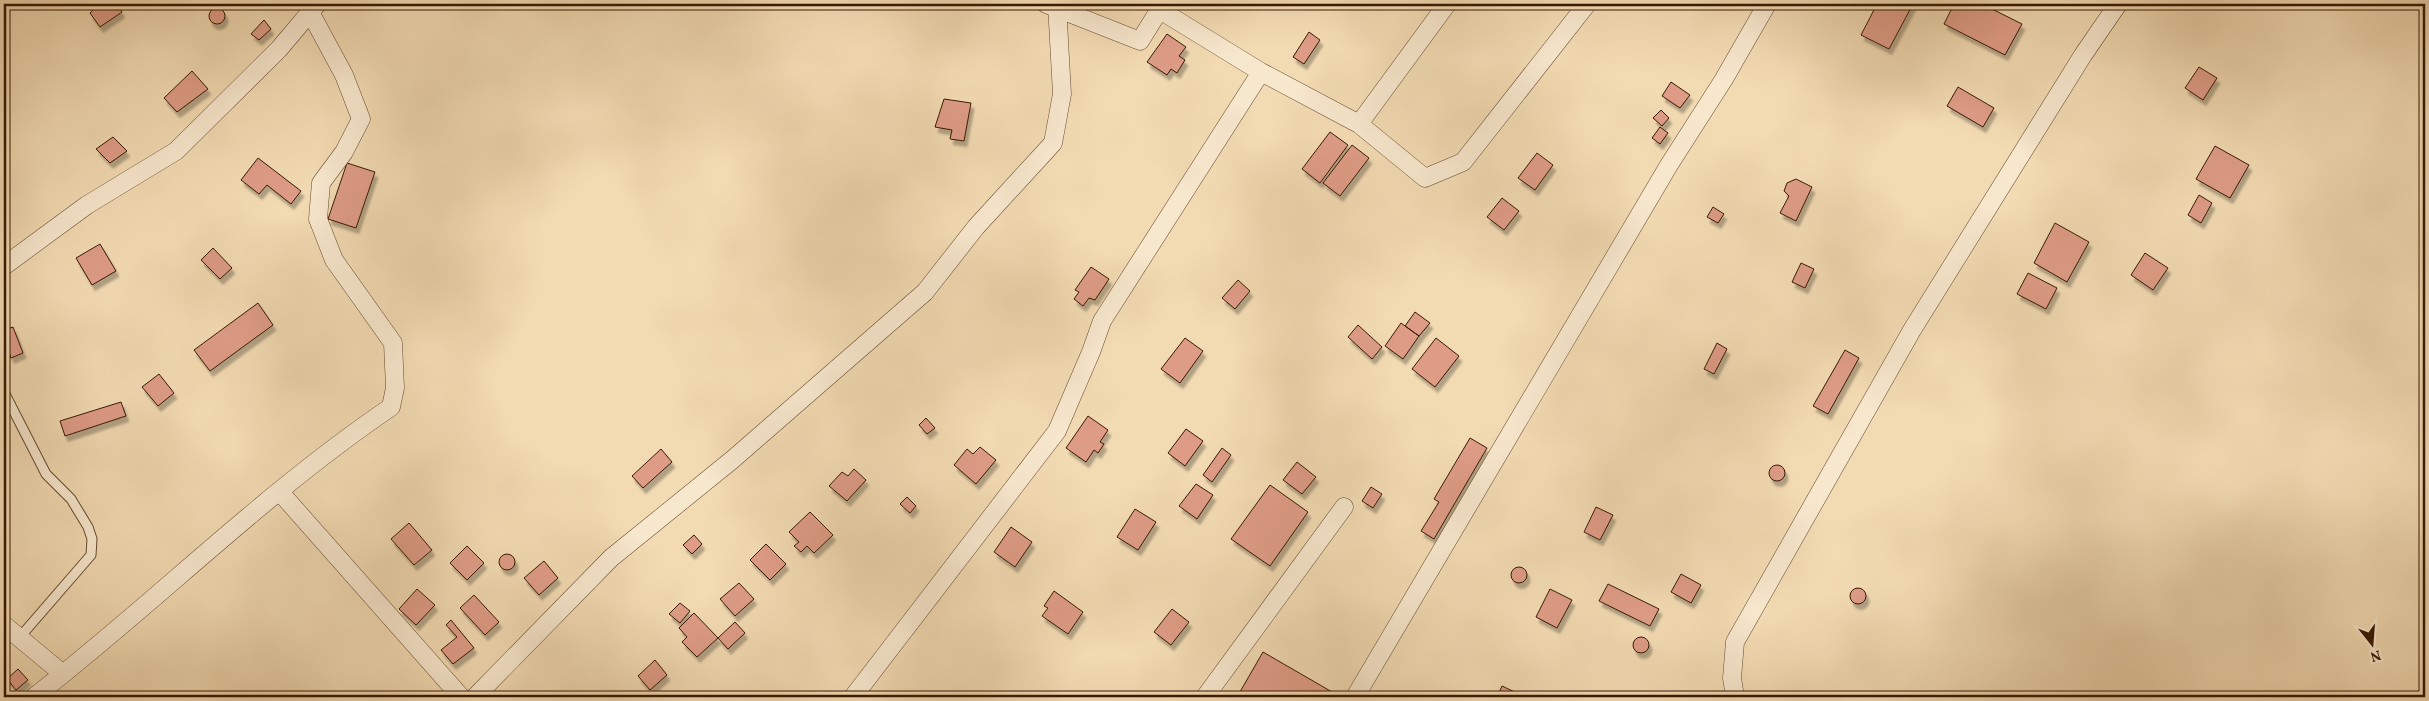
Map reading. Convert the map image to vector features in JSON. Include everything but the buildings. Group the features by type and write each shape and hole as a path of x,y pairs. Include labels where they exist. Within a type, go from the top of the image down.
{"street":[{"path":"1359,124 1447,4"},
{"path":"475,697 611,558 732,460 924,292 976,227 1053,143 1062,94 1053,5 1140,41 1161,7 1261,72 1359,124 1425,178 1463,162 1586,4"},
{"path":"1355,697 1669,164 1724,79 1767,4"},
{"path":"1735,697 1732,678 1735,642 1912,330 2083,56 2118,4"},
{"path":"4,266 87,205 176,151 279,50 314,8 344,75 361,120 344,152 321,183 318,219 334,260 393,343 395,388 392,407 351,434 279,491 34,697"},
{"path":"853,697 1057,431 1091,352 1102,321 1261,72"},
{"path":"279,491 461,697"},
{"path":"1205,697 1344,507"},
{"path":"4,625 63,674"}],"lane":[{"path":"4,392 46,474 71,499 88,527 92,539 90,556 20,637"}]}
